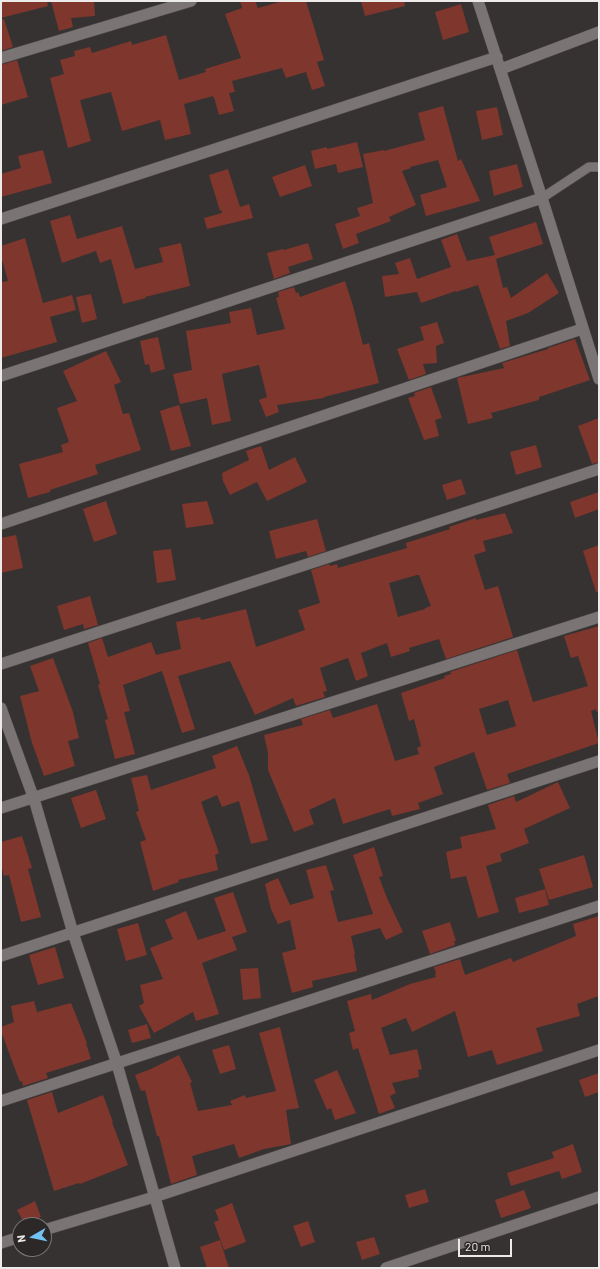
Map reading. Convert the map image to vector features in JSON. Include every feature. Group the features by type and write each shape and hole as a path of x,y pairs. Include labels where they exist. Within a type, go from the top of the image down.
{"street":[{"path":"1,58 191,1"},
{"path":"478,1 501,68 599,379"},
{"path":"501,68 599,32"},
{"path":"1,219 497,57"},
{"path":"1,376 542,198"},
{"path":"1,524 582,329"},
{"path":"1,664 599,469"},
{"path":"1,808 599,617"},
{"path":"1,708 34,798 73,933 116,1064 175,1268"},
{"path":"1,956 599,761"},
{"path":"1,1102 599,906"},
{"path":"52,1228 154,1197 599,1050"},
{"path":"386,1268 599,1197"},
{"path":"1,1243 12,1240"}],"lane":[{"path":"542,198 589,167 599,167"}],"building":[{"path":"1,1 47,1 48,6 1,18"},
{"path":"51,1 94,1 95,16 71,18 73,27 59,31"},
{"path":"240,1 255,1 258,8 283,1 306,1 324,60 317,62 325,86 312,90 306,72 286,78 282,68 232,81 235,92 229,93 234,111 219,115 213,96 184,104 191,134 165,140 160,120 122,131 111,92 80,100 91,141 68,148 50,78 64,74 60,60 75,56 74,51 90,47 92,53 131,41 132,45 166,35 179,80 206,72 205,69 241,58 225,14 242,8"},
{"path":"361,1 404,1 405,6 365,16"},
{"path":"461,4 469,32 443,40 435,12"},
{"path":"4,19 13,47 1,51 1,20"},
{"path":"17,60 28,97 1,105 1,65"},
{"path":"443,106 458,161 461,159 480,201 426,216 420,195 447,187 438,160 410,167 411,168 402,171 416,205 389,217 391,221 356,234 359,243 343,249 335,224 360,216 357,208 373,203 363,154 384,151 425,140 418,113"},
{"path":"497,107 503,135 482,140 476,111"},
{"path":"357,142 363,167 338,173 336,164 315,169 311,151"},
{"path":"43,150 52,183 1,197 1,174 21,168 18,156"},
{"path":"517,164 523,187 494,196 489,171"},
{"path":"305,165 312,186 280,197 272,177"},
{"path":"228,169 240,207 249,204 253,218 207,229 204,218 222,213 222,210 220,211 209,175"},
{"path":"70,215 77,239 122,226 135,269 163,262 159,248 181,243 190,286 123,304 111,259 100,263 96,251 62,263 50,221"},
{"path":"536,222 543,244 496,259 503,288 507,287 511,298 547,273 559,293 528,313 506,321 510,346 500,349 478,285 421,303 417,292 385,297 382,276 399,274 395,263 410,258 417,279 451,267 441,240 457,234 467,261 495,255 489,237"},
{"path":"25,238 43,303 72,295 76,310 50,317 57,342 1,358 1,282 8,281 1,256 1,246"},
{"path":"308,243 313,259 288,267 290,273 274,279 267,253"},
{"path":"345,281 363,345 369,343 379,383 324,398 277,405 279,412 266,417 259,400 267,397 259,365 222,374 231,421 212,425 207,398 180,404 173,374 192,370 186,331 231,323 229,312 251,308 257,335 285,329 276,298 279,297 278,292 294,287 296,293 298,292 300,297"},
{"path":"91,294 97,319 82,323 76,297"},
{"path":"437,322 444,343 436,346 437,363 423,364 426,374 409,380 397,349 424,340 420,327"},
{"path":"158,337 165,369 151,373 149,364 145,365 140,341"},
{"path":"575,339 590,380 539,397 539,400 491,413 493,418 468,424 457,378 504,368 502,363"},
{"path":"106,351 121,382 114,385 123,414 129,413 141,450 95,465 98,474 50,490 50,492 28,498 19,464 63,452 61,445 69,442 57,408 77,401 63,371"},
{"path":"431,387 442,418 435,420 439,436 424,440 408,398 415,396 414,393"},
{"path":"179,405 191,446 171,451 160,411"},
{"path":"599,418 599,462 592,464 578,426"},
{"path":"536,445 542,467 516,475 510,452"},
{"path":"261,446 269,470 295,457 307,482 267,501 257,482 230,495 223,481 222,473 249,460 246,451"},
{"path":"461,479 466,494 447,500 442,485"},
{"path":"599,492 599,509 575,518 570,502"},
{"path":"106,501 117,534 94,542 83,509"},
{"path":"207,501 214,524 186,528 182,504"},
{"path":"505,513 513,533 483,541 486,551 474,555 485,590 498,586 513,637 446,659 439,639 409,648 410,651 391,657 387,643 361,653 368,676 356,681 348,658 320,668 327,691 323,692 325,697 296,706 293,698 255,715 230,661 178,676 195,729 182,733 162,671 123,685 130,711 124,712 135,754 115,759 105,720 108,719 98,685 100,684 88,643 102,638 108,657 151,642 156,655 181,649 176,622 200,617 201,620 246,609 256,647 305,630 298,610 320,603 311,570 329,564 330,566 337,564 338,568 407,548 406,543 450,529 449,527 476,518 476,520","holes":["419,575 431,606 398,617 389,583"]},
{"path":"317,519 326,551 308,557 306,551 276,559 269,531"},
{"path":"16,535 23,568 1,573 1,538"},
{"path":"599,545 599,592 596,592 583,551"},
{"path":"171,549 176,580 157,583 153,551"},
{"path":"90,596 98,625 84,629 83,624 64,630 57,606"},
{"path":"599,626 599,711 596,712 596,709 591,711 599,743 507,774 510,783 487,790 474,752 434,767 443,794 418,803 420,809 392,816 390,809 343,824 335,798 309,810 314,824 294,832 268,770 268,753 264,735 303,725 301,719 330,710 333,718 377,704 395,761 419,754 417,748 421,746 414,719 409,721 401,693 445,678 444,676 451,674 450,672 517,650 533,702 588,686 578,656 571,658 564,636","holes":["508,700 516,726 487,735 479,709"]},
{"path":"53,658 73,712 79,738 68,741 75,766 44,776 32,743 20,696 39,691 30,666"},
{"path":"237,746 249,775 268,840 251,844 239,801 222,807 217,795 201,802 219,853 215,855 218,870 178,880 179,882 153,891 140,842 146,840 136,812 139,811 131,778 147,775 151,790 216,768 212,756"},
{"path":"558,782 570,808 524,829 529,843 500,854 502,861 486,866 499,912 478,918 466,876 451,879 446,852 462,848 460,837 496,829 488,805 514,796 516,802"},
{"path":"96,790 106,819 81,828 71,798"},
{"path":"22,836 32,868 28,869 41,917 21,922 9,875 4,876 1,865 1,842"},
{"path":"374,847 383,876 379,877 403,932 386,940 380,928 351,936 357,971 312,981 313,987 292,993 282,953 296,949 290,920 278,924 271,909 265,884 278,878 290,905 314,898 306,870 326,865 334,890 330,891 338,922 373,914 353,855"},
{"path":"584,855 593,887 549,900 539,869"},
{"path":"545,889 549,905 519,913 515,898"},
{"path":"233,892 247,932 232,937 237,950 202,963 219,1014 196,1021 193,1012 154,1033 139,1006 144,1003 140,985 163,979 150,948 173,939 165,920 186,911 198,940 226,931 214,898"},
{"path":"599,916 599,996 577,1004 580,1016 536,1028 543,1051 497,1065 492,1050 468,1057 455,1011 412,1032 406,1018 381,1028 390,1055 417,1049 422,1069 418,1070 419,1077 392,1083 396,1093 390,1096 395,1108 379,1114 358,1048 353,1050 349,1033 355,1031 347,1001 371,994 372,1000 410,984 436,977 434,967 460,959 465,975 511,958 513,962 576,936 573,924"},
{"path":"450,922 456,941 454,941 455,945 430,954 422,931"},
{"path":"138,923 147,955 126,961 117,929"},
{"path":"55,947 64,978 38,985 29,955"},
{"path":"258,968 261,998 243,1000 240,969"},
{"path":"34,1001 37,1012 71,1003 87,1043 91,1059 46,1073 48,1078 23,1086 22,1081 20,1082 15,1069 1,1031 1,1027 14,1022 11,1006"},
{"path":"147,1024 151,1038 132,1043 128,1030"},
{"path":"280,1027 299,1108 286,1110 291,1144 264,1149 239,1158 234,1144 192,1156 197,1175 171,1184 159,1136 157,1136 145,1090 141,1091 135,1075 179,1055 192,1082 190,1083 198,1111 232,1105 230,1101 245,1095 246,1098 276,1091 259,1033"},
{"path":"229,1045 236,1069 220,1074 212,1050"},
{"path":"337,1070 356,1113 335,1120 331,1108 327,1110 314,1080"},
{"path":"599,1073 599,1092 585,1097 579,1080"},
{"path":"52,1092 58,1113 103,1095 128,1165 80,1184 79,1183 54,1191 27,1100"},
{"path":"573,1144 582,1172 562,1179 559,1171 511,1186 507,1173 554,1158 552,1152"},
{"path":"425,1189 429,1202 409,1208 405,1195"},
{"path":"524,1190 531,1208 501,1218 495,1200"},
{"path":"35,1201 41,1217 21,1217 17,1210"},
{"path":"232,1203 246,1242 224,1250 214,1222 219,1220 215,1210"},
{"path":"308,1221 315,1242 301,1247 293,1226"},
{"path":"374,1237 380,1254 362,1260 356,1242"},
{"path":"220,1240 229,1268 207,1268 200,1247"}]}
